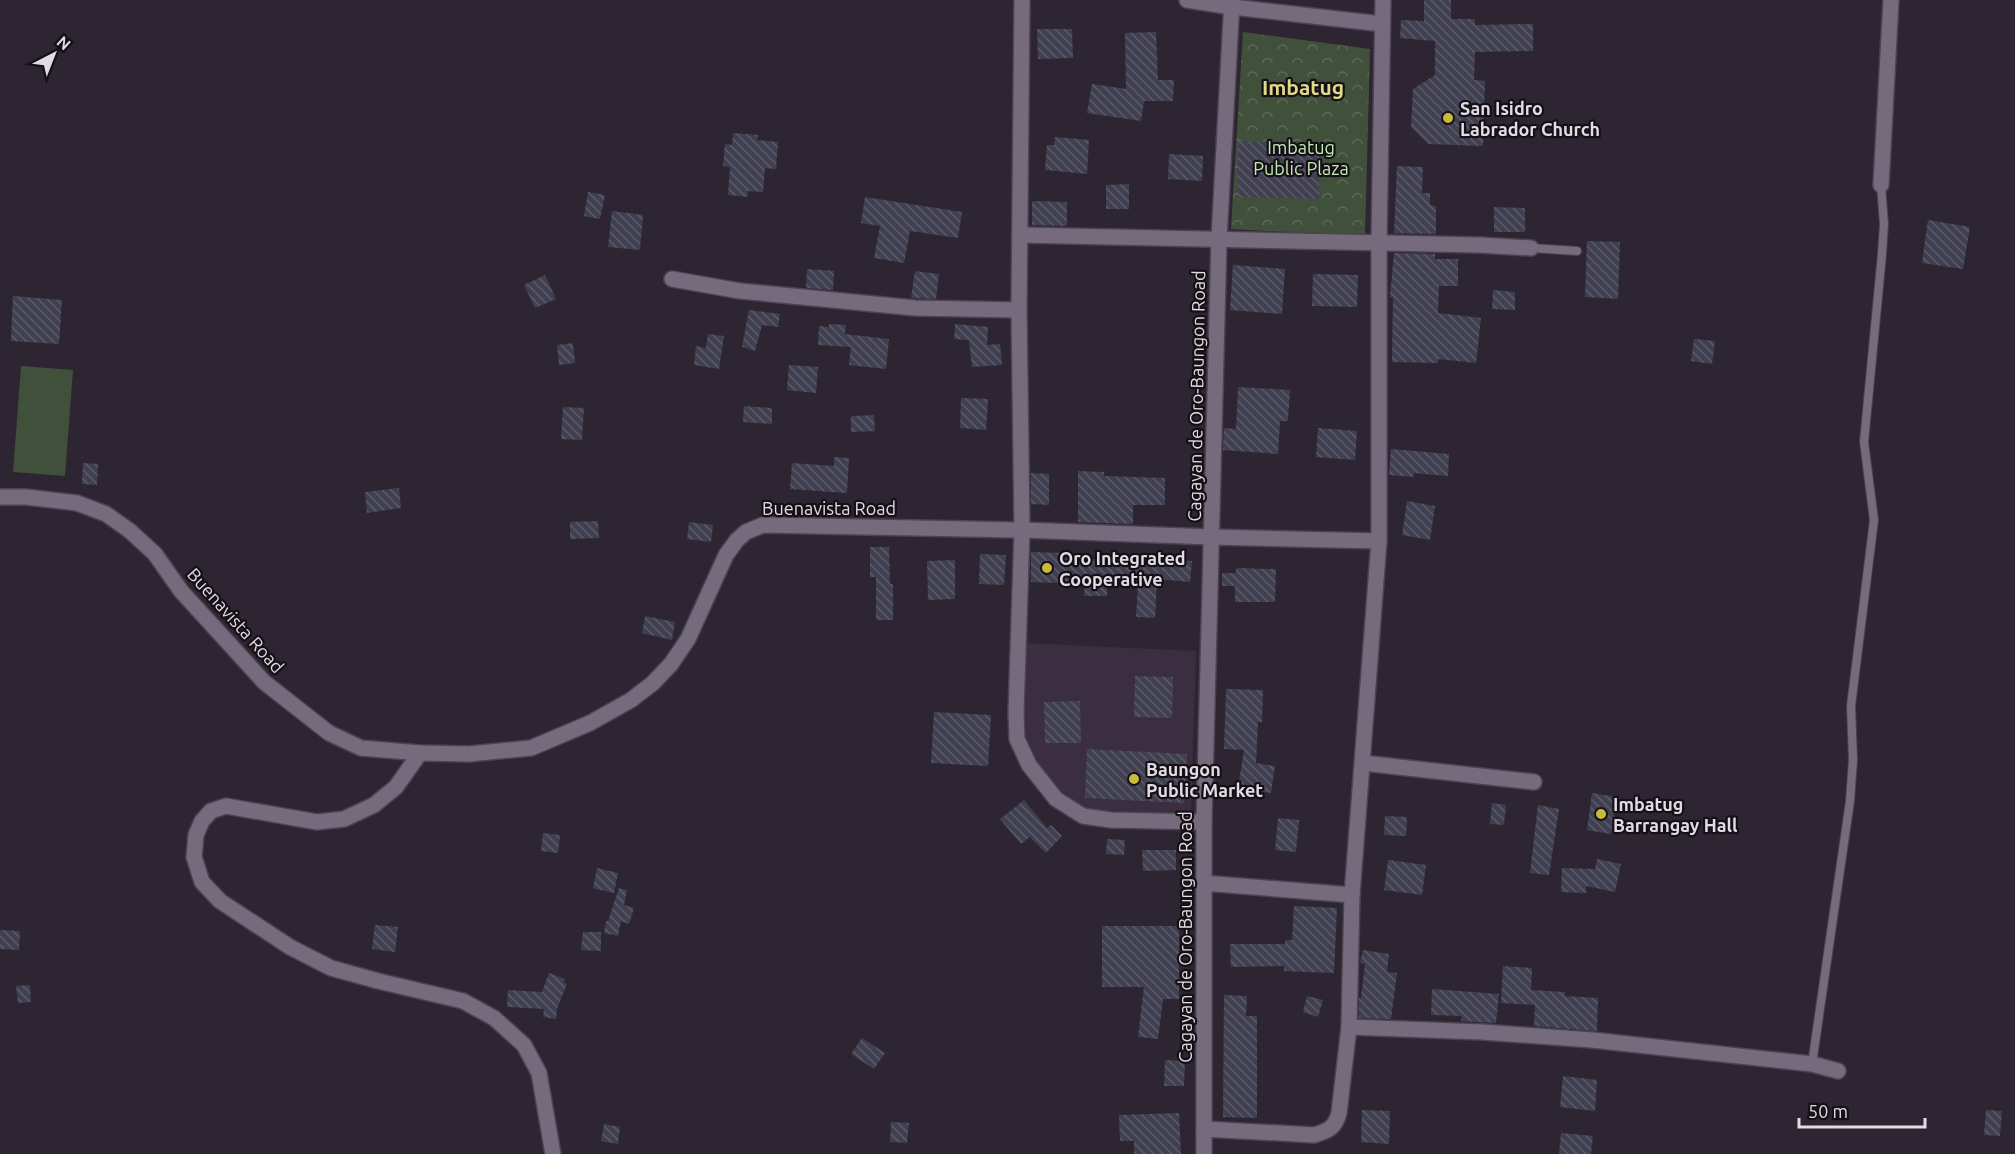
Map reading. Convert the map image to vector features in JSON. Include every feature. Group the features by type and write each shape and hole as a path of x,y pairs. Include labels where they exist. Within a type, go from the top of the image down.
{"street":[{"path":"1022,0 1019,310 1022,530 1017,739 1029,765 1056,799 1083,816 1111,820 1204,822"},
{"path":"1187,0 1383,24"},
{"path":"1204,1129 1314,1135 1329,1131 1337,1121 1339,1113 1349,1027 1352,895 1379,541 1379,243 1383,0"},
{"path":"1881,185 1891,0"},
{"name":"Cagayan de Oro-Baungon Road","path":"1204,1154 1204,822 1219,239 1232,4"},
{"path":"1021,235 1531,248"},
{"path":"672,279 740,291 915,308 1019,310"},
{"name":"Buenavista Road","path":"0,497 26,497 77,503 106,514 130,531 155,554 181,591 264,682 329,733 361,748 420,753 469,754 531,748 590,723 631,700 671,664 688,639 726,555 737,540 746,532 763,525 1379,541"},
{"path":"420,753 396,787 374,805 344,819 317,822 226,806 210,811 202,821 196,835 194,857 202,882 220,901 290,947 331,968 463,1000 494,1018 524,1045 539,1073 553,1154"},
{"path":"1363,763 1534,782"},
{"path":"1203,883 1352,895"},
{"path":"1349,1027 1482,1032 1592,1040 1812,1064 1838,1071"}],"lane":[{"path":"1812,1064 1850,801 1853,760 1851,706 1875,520 1864,442 1884,224 1881,185"},
{"path":"1531,248 1576,251"}],"shaded area":[{"path":"1026,643 1196,651 1191,815 1086,809 1059,792 1039,767 1025,734"}],"green space":[{"name":"Imbatug Public Plaza","path":"1243,32 1370,49 1365,236 1231,229"},
{"path":"21,366 73,370 65,476 13,472"}],"building":[{"path":"1424,0 1451,0 1451,19 1475,19 1475,25 1533,24 1533,51 1475,52 1474,80 1485,81 1483,146 1428,144 1411,127 1413,89 1435,75 1435,41 1400,38 1401,20 1424,21"},
{"path":"1037,29 1072,29 1073,58 1038,59"},
{"path":"1156,32 1158,80 1174,80 1173,101 1144,101 1141,121 1087,113 1092,84 1126,89 1125,33"},
{"path":"733,133 758,135 757,140 778,142 776,169 765,168 763,192 748,191 747,197 728,195 730,167 723,166 725,144 732,145"},
{"path":"1055,137 1089,140 1087,174 1045,170 1047,145 1054,145"},
{"path":"1238,141 1320,144 1319,199 1237,197"},
{"path":"1169,154 1203,156 1202,181 1168,179"},
{"path":"1397,166 1423,167 1422,193 1430,193 1430,205 1436,206 1436,234 1394,233"},
{"path":"1129,184 1129,209 1106,209 1106,185"},
{"path":"588,192 605,195 600,219 584,216"},
{"path":"865,197 962,212 958,238 910,231 904,263 874,258 880,226 861,223"},
{"path":"1032,201 1067,202 1067,226 1032,225"},
{"path":"1494,207 1525,208 1525,232 1494,232"},
{"path":"612,211 643,215 640,250 608,247"},
{"path":"1928,220 1970,227 1963,269 1922,263"},
{"path":"1587,241 1620,242 1618,299 1585,297"},
{"path":"1394,253 1435,254 1435,259 1458,259 1458,286 1439,286 1438,313 1481,318 1476,363 1438,359 1438,363 1392,362 1393,298 1390,297"},
{"path":"1233,265 1285,269 1282,314 1230,310"},
{"path":"807,269 834,271 833,290 806,288"},
{"path":"915,271 939,274 936,299 911,298"},
{"path":"1313,274 1358,275 1357,307 1312,306"},
{"path":"545,275 556,299 535,308 524,285"},
{"path":"1493,290 1515,292 1515,310 1492,309"},
{"path":"13,296 62,300 59,344 11,341"},
{"path":"749,310 780,314 778,327 762,325 755,351 742,347"},
{"path":"829,324 846,325 845,334 889,339 886,369 849,365 851,347 818,345 819,326 829,327"},
{"path":"955,324 988,327 987,345 1000,344 1002,365 972,367 969,340 954,339"},
{"path":"708,334 724,336 719,369 694,365 696,346 706,348"},
{"path":"1694,339 1715,341 1712,364 1691,361"},
{"path":"573,343 575,363 559,365 557,345"},
{"path":"789,365 818,367 816,393 787,390"},
{"path":"1238,387 1290,390 1288,421 1280,421 1278,454 1223,450 1224,428 1236,429"},
{"path":"961,398 988,399 986,430 960,428"},
{"path":"744,406 772,408 772,424 743,422"},
{"path":"563,407 584,408 582,440 561,439"},
{"path":"874,415 875,431 851,432 851,416"},
{"path":"1318,428 1357,431 1355,460 1316,457"},
{"path":"1391,449 1449,454 1448,476 1414,473 1413,477 1389,475"},
{"path":"834,457 849,458 847,493 790,489 792,463 834,466"},
{"path":"83,463 98,464 97,485 82,484"},
{"path":"1078,471 1104,472 1104,476 1165,478 1165,505 1133,505 1133,524 1078,522"},
{"path":"1031,473 1049,474 1049,505 1031,504"},
{"path":"399,488 401,508 367,513 365,492"},
{"path":"1407,501 1435,506 1430,540 1402,535"},
{"path":"598,521 599,538 570,539 570,522"},
{"path":"689,522 713,525 711,542 687,539"},
{"path":"870,547 889,547 890,584 893,584 893,620 876,620 876,577 870,577"},
{"path":"1031,552 1062,553 1062,558 1108,560 1108,562 1137,565 1138,556 1192,561 1190,582 1157,579 1155,618 1136,617 1138,584 1107,581 1107,596 1084,596 1085,584 1031,582"},
{"path":"980,554 1006,555 1004,585 979,584"},
{"path":"955,560 955,599 928,600 927,561"},
{"path":"1236,568 1276,569 1275,602 1235,602 1235,586 1222,586 1222,573 1236,573"},
{"path":"645,616 675,622 672,640 642,633"},
{"path":"1135,676 1173,677 1172,718 1134,717"},
{"path":"1226,689 1263,690 1262,722 1258,722 1256,763 1275,766 1271,793 1238,788 1244,750 1224,749"},
{"path":"1080,701 1081,743 1045,743 1044,702"},
{"path":"934,712 991,715 988,766 931,763"},
{"path":"1087,749 1187,754 1184,803 1085,798"},
{"name":"Imbatug Barrangay Hall","path":"1592,793 1616,797 1611,834 1587,830"},
{"path":"1024,800 1047,828 1051,825 1062,836 1046,853 1030,837 1021,844 1000,819"},
{"path":"1492,803 1506,805 1504,825 1490,824"},
{"path":"1538,805 1559,809 1549,875 1530,873"},
{"path":"1385,816 1407,817 1406,836 1384,835"},
{"path":"1278,818 1299,820 1296,852 1275,850"},
{"path":"543,833 560,835 558,853 541,851"},
{"path":"1107,839 1125,840 1124,855 1106,854"},
{"path":"1142,850 1176,850 1176,870 1143,871"},
{"path":"1597,859 1621,864 1615,892 1586,886 1586,893 1561,892 1562,868 1595,869"},
{"path":"1388,860 1426,865 1422,895 1384,890"},
{"path":"597,868 618,873 614,893 593,888"},
{"path":"619,888 627,890 624,905 634,908 629,924 621,921 618,936 604,933 606,921 608,921"},
{"path":"1294,906 1337,908 1334,973 1284,971 1284,966 1231,967 1230,944 1285,944 1285,940 1292,940"},
{"path":"375,925 398,927 395,952 372,949"},
{"path":"1102,926 1179,926 1179,999 1163,999 1158,1039 1138,1037 1144,987 1102,987"},
{"path":"0,930 20,931 19,950 0,949"},
{"path":"583,932 601,932 601,951 581,950"},
{"path":"1363,950 1389,954 1387,972 1397,973 1391,1019 1359,1018 1359,998 1361,998 1365,964 1360,963"},
{"path":"1503,966 1532,968 1531,990 1565,992 1565,996 1598,998 1597,1031 1534,1026 1535,1005 1501,1003"},
{"path":"549,973 565,979 563,982 567,984 557,1009 556,1019 543,1017 544,1009 507,1007 508,990 542,992"},
{"path":"30,985 31,1002 18,1003 16,986"},
{"path":"1432,989 1499,994 1496,1023 1461,1021 1462,1016 1431,1015"},
{"path":"1224,995 1247,996 1246,1016 1257,1016 1257,1118 1223,1117"},
{"path":"1307,996 1323,1000 1318,1017 1303,1012"},
{"path":"862,1038 885,1053 874,1069 851,1054"},
{"path":"1165,1060 1185,1061 1184,1086 1164,1086"},
{"path":"1563,1076 1597,1080 1595,1111 1560,1107"},
{"path":"1362,1110 1390,1111 1389,1144 1361,1142"},
{"path":"1986,1110 2002,1111 2000,1136 1984,1135"},
{"path":"1179,1113 1181,1154 1134,1154 1134,1141 1120,1141 1119,1115"},
{"path":"891,1122 909,1123 907,1143 890,1142"},
{"path":"604,1124 620,1127 618,1144 601,1141"},
{"path":"1561,1133 1593,1136 1591,1154 1559,1154"}],"place":[{"name":"San Isidro Labrador Church","path":"1448,118"},
{"name":"Oro Integrated Cooperative","path":"1047,568"},
{"name":"Baungon Public Market","path":"1134,779"},
{"name":"Imbatug Barrangay Hall","path":"1601,814"}],"district":[{"name":"Imbatug","path":"1303,87"}]}
